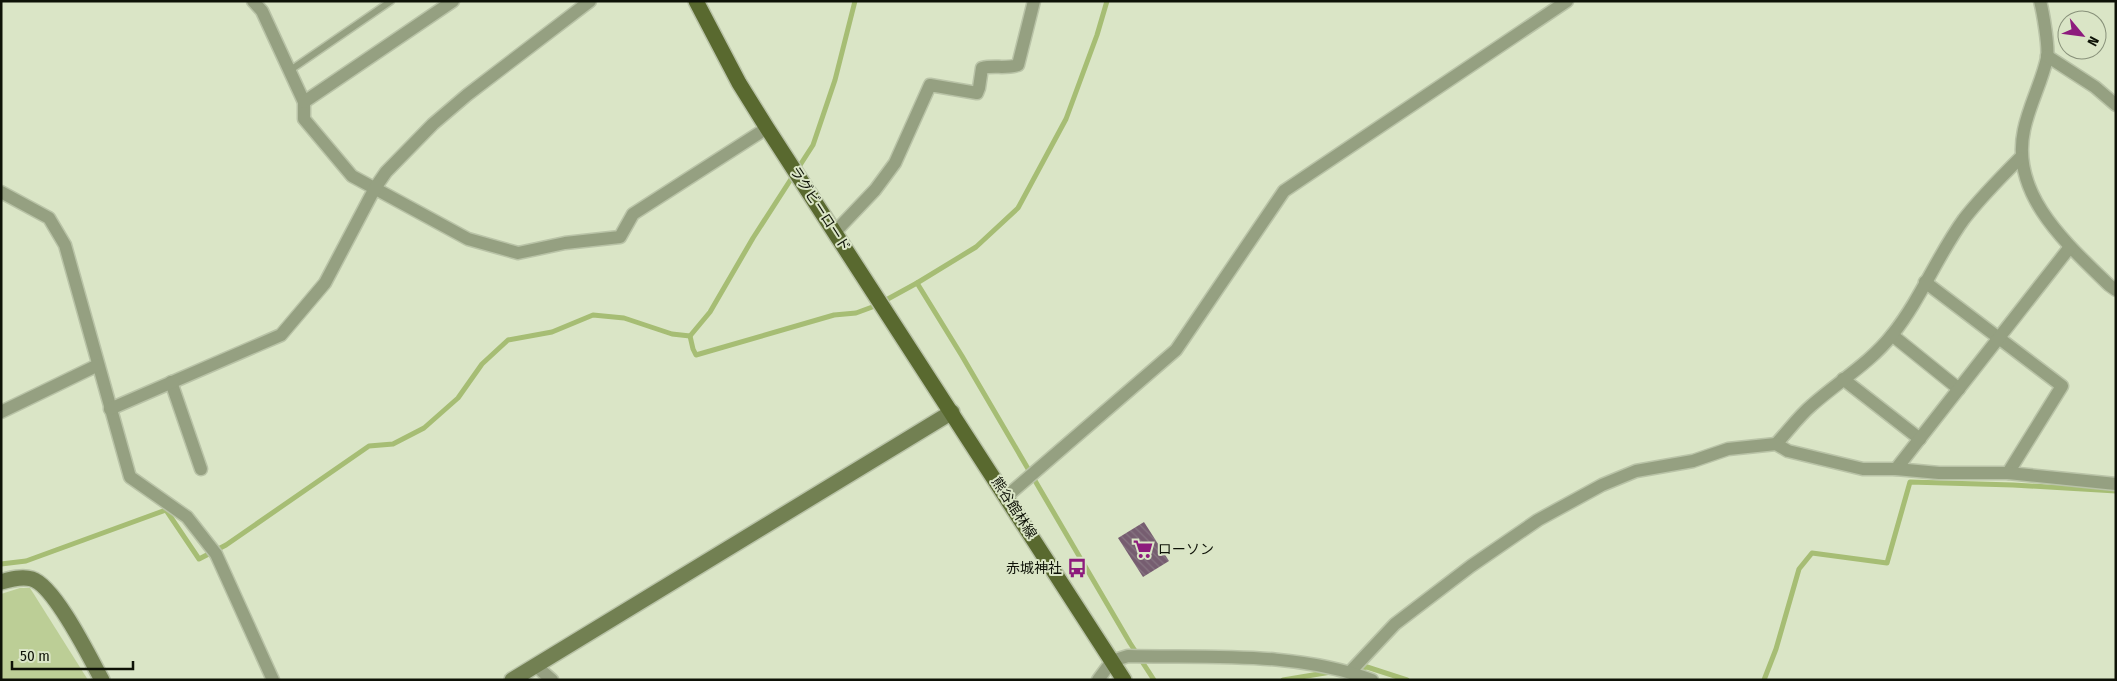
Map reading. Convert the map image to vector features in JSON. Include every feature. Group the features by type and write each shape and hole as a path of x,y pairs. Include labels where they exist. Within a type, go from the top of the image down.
{"main road":[{"name":"ラグビーロード","path":"696,1 739,83 767,128 952,412"},
{"name":"熊谷館林線","path":"952,412 1124,680"}],"street":[{"path":"253,1 262,11 304,102 304,119 352,176 468,239 518,253 565,243 620,236 633,214 767,128"},
{"path":"304,102 453,1"},
{"path":"110,409 281,335 325,283 375,188 386,172 434,124 467,95 590,1"},
{"path":"835,232 874,190 895,163 930,85 977,93 982,68 990,66 1013,67 1018,65 1034,1"},
{"path":"1007,496 1176,350 1284,191 1567,1"},
{"path":"2040,1 2047,56 2024,130 2020,158 2035,201 2045,217 2070,247 2109,286 2116,290"},
{"path":"2047,56 2095,87 2116,105"},
{"path":"1776,444 1811,406 1872,357 1892,335 1918,299 1925,282 1964,220 1988,191 2020,158"},
{"path":"1,192 49,218 64,245 130,477 187,517 216,554 273,680"},
{"path":"1896,469 2070,247"},
{"path":"1925,282 2062,386 2008,473"},
{"path":"1892,335 1959,389"},
{"path":"1,412 98,365"},
{"path":"1844,380 1920,438"},
{"path":"171,382 201,469"},
{"path":"512,680 952,412"},
{"path":"1350,672 1395,624 1430,596 1538,520 1609,482 1636,471 1693,461 1728,449 1776,444 1788,451 1863,469 1896,469 1939,474 2008,473 2116,484"},
{"path":"1,582 18,578 33,579 46,590 69,622 102,680"},
{"path":"1098,680 1112,661 1128,656 1276,660 1321,664 1372,680"},
{"path":"536,666 552,680"}],"lane":[{"path":"290,71 391,1"}],"green space":[{"path":"20,588 30,588 88,680 1,680 1,594"}],"building":[{"name":"ローソン","path":"1144,522 1169,561 1143,577 1118,538"}],"waterway":[{"path":"690,336 710,312 753,238 813,145 835,80 855,1"},
{"path":"690,336 696,355 834,315 856,313 875,306 917,283 976,247 1018,208 1066,119 1097,35 1107,1"},
{"path":"917,283 962,356 1130,643 1154,680"},
{"path":"1,564 26,561 166,510 199,559 226,545 369,446 393,444 424,428 458,398 482,364 508,340 552,332 593,315 624,318 672,334 690,336"},
{"path":"1764,680 1776,649 1799,569 1812,553 1887,563 1910,482 2116,491"},
{"path":"1357,669 1367,667 1407,680"},
{"path":"1283,680 1331,672"}],"place":[{"name":"ローソン","path":"1143,549"},
{"name":"赤城神社","path":"1077,568"}]}
